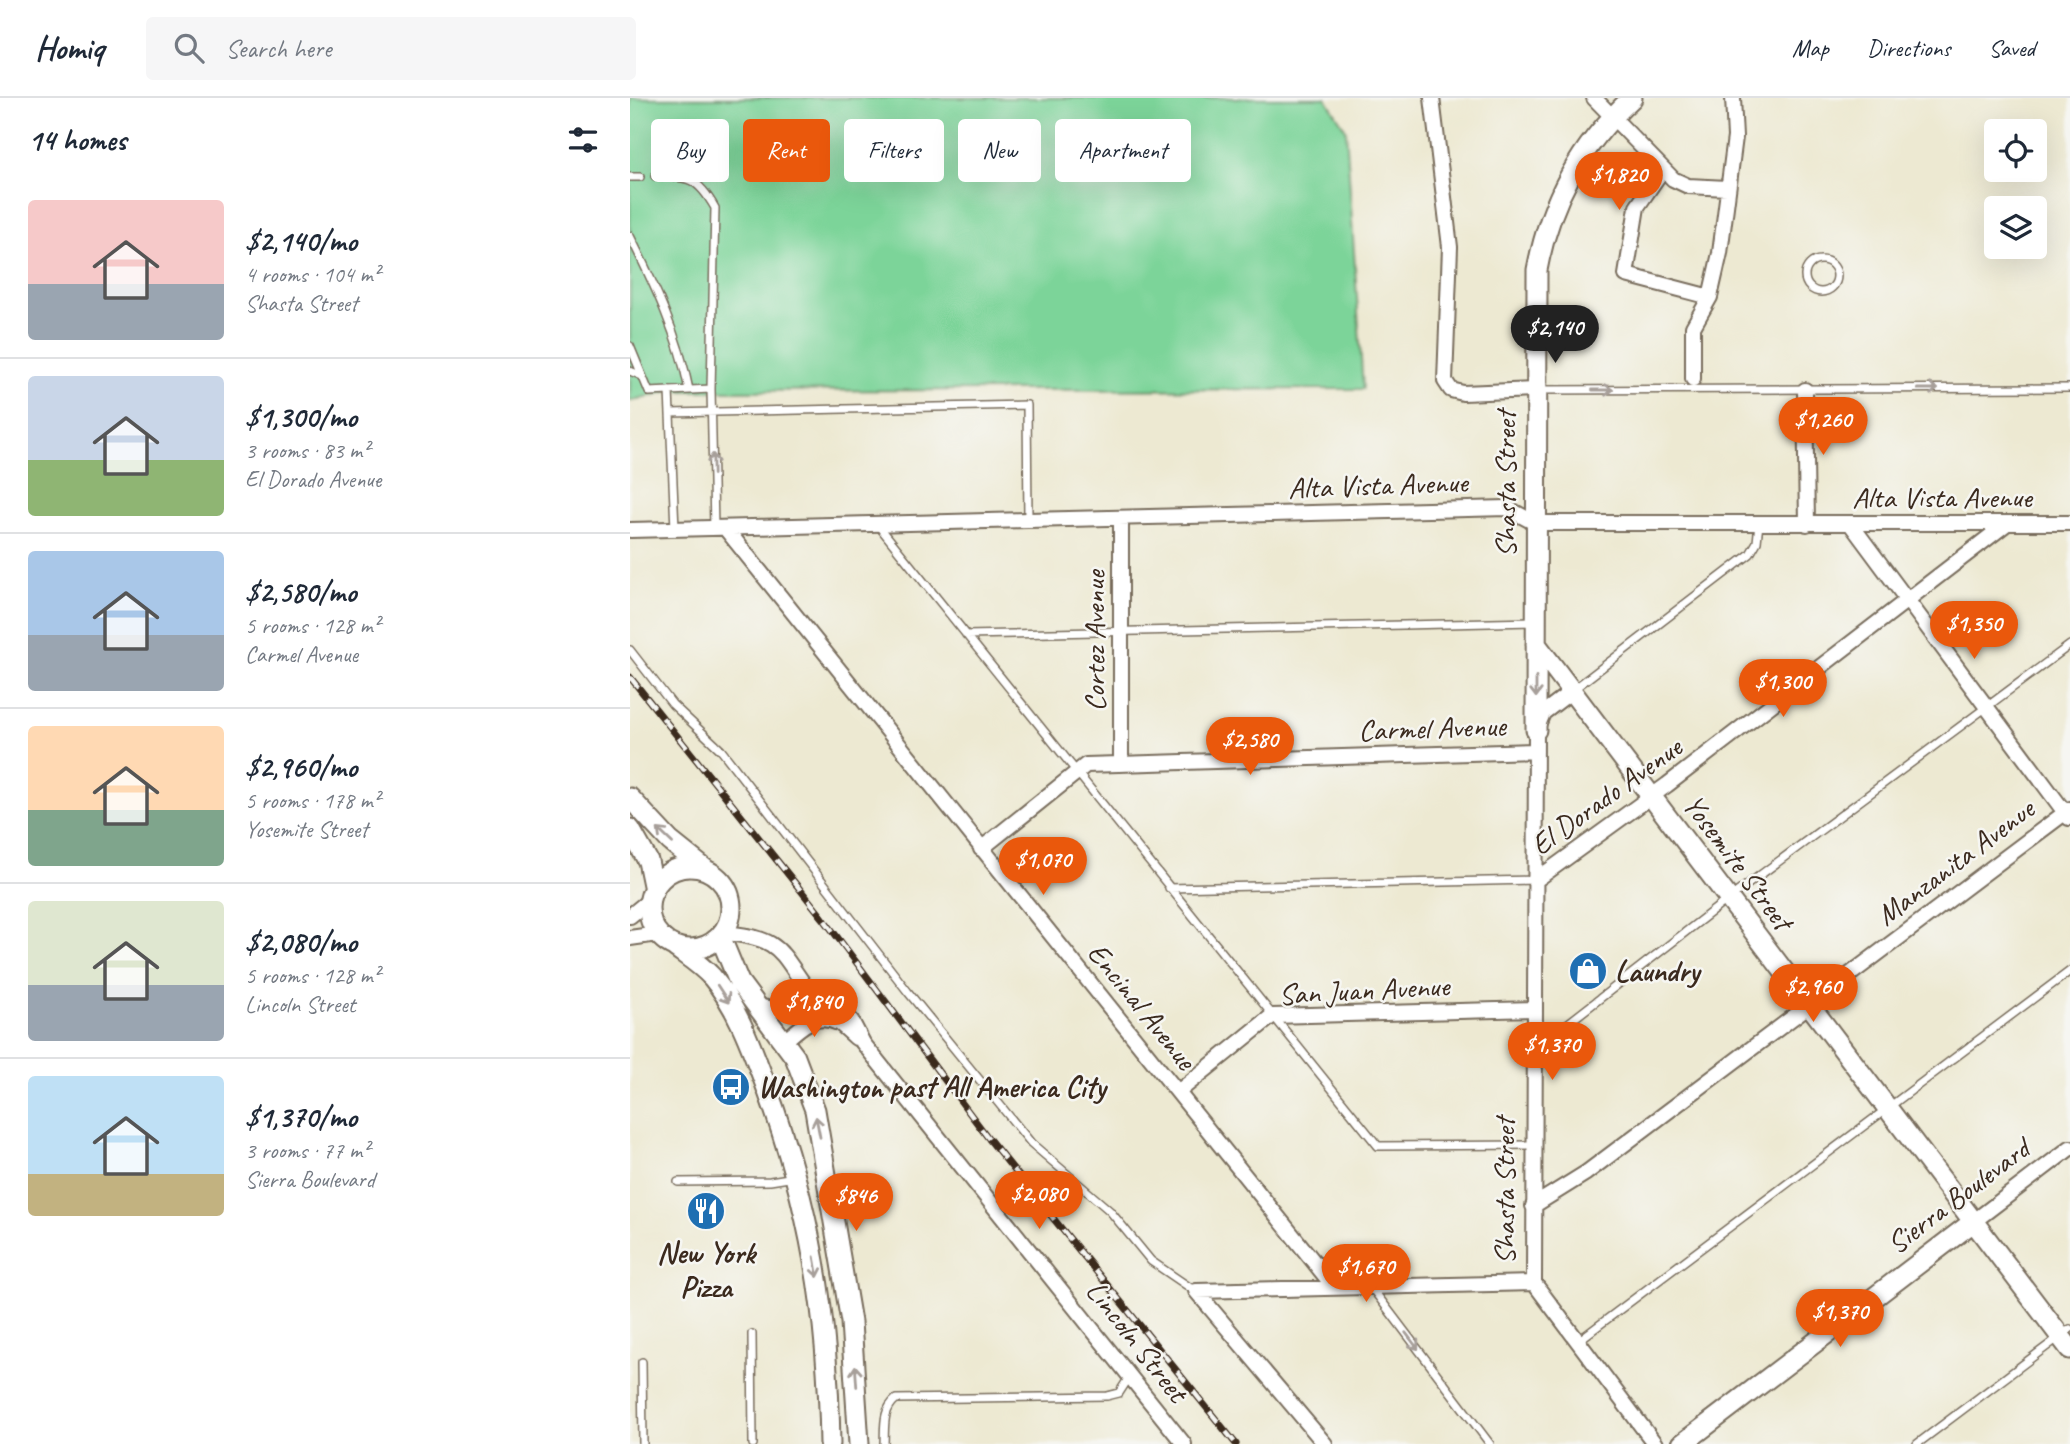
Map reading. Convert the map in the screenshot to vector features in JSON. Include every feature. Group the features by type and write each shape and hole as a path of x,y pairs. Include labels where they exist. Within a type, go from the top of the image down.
{"street":[{"path":"1432,98 1450,247 1445,382 1451,390 1463,393 1535,390"},
{"path":"1594,98 1673,179 1688,186 1727,188"},
{"name":"Shasta Street","path":"1632,98 1611,117 1584,149 1564,184 1542,242 1535,290 1534,1283 1655,1444"},
{"path":"1693,379 1693,327 1710,297 1720,253 1735,137 1733,98"},
{"path":"1663,169 1637,207 1626,275 1710,297"},
{"path":"1805,390 1807,524"},
{"name":"Alta Vista Avenue","path":"630,530 1507,508 1535,523 2070,523"},
{"name":"Cortez Avenue","path":"1121,518 1121,764"},
{"path":"1850,523 2068,814"},
{"name":"El Dorado Avenue","path":"1536,880 1651,797 2006,524"},
{"name":"Encinal Avenue","path":"720,528 1335,1287"},
{"name":"Yosemite Street","path":"1536,644 1973,1222 2067,1338"},
{"path":"1536,730 1543,713 1572,691"},
{"name":"Carmel Avenue","path":"981,849 1086,765 1536,751"},
{"path":"630,798 670,841 724,885 729,898 728,922 721,934 701,948 675,947"},
{"name":"Manzanita Avenue","path":"1533,1206 1586,1173 2068,814"},
{"path":"630,829 648,861 653,894 651,916 658,934 712,977 743,1027 796,1177 811,1240 825,1322 830,1444"},
{"path":"630,916 675,870 690,867 706,870"},
{"path":"630,938 658,934"},
{"path":"721,934 739,982 785,1041 804,1075 817,1122 850,1322 859,1444"},
{"name":"Lincoln Street","path":"721,934 756,936 767,941 788,960 818,1003 863,1043"},
{"path":"759,1007 786,1010 818,1003"},
{"name":"Lincoln Street","path":"818,1003 835,1005 845,1013 863,1043 1184,1444"},
{"name":"San Juan Avenue","path":"1178,1092 1272,1016 1535,1009"},
{"path":"785,1041 812,1020 833,1021 844,1026"},
{"name":"Sierra Boulevard","path":"1682,1444 2070,1148"},
{"path":"1196,1292 1534,1283"},
{"path":"1196,1292 1325,1444"}],"lane":[{"path":"630,177 640,177"},
{"path":"694,182 703,188 715,208 711,389 720,528"},
{"path":"630,236 648,273 679,352 689,390"},
{"path":"1826,260 1836,269 1836,282 1828,291 1815,292 1805,283 1805,270 1814,261 1826,260"},
{"path":"630,346 649,392 711,389"},
{"path":"630,371 643,376"},
{"path":"1535,390 2070,388"},
{"path":"668,391 675,529"},
{"path":"670,413 1027,405 1028,520"},
{"path":"1572,691 1750,554 1757,542 1759,523"},
{"path":"878,524 1378,1146 1534,1145"},
{"path":"966,635 1535,622"},
{"path":"1535,1032 1558,1031 1728,899 2070,645"},
{"path":"630,650 672,704 720,750 908,992 1031,1143 1110,1211 1151,1261 1196,1292"},
{"path":"1169,888 1536,880"},
{"path":"1578,1342 2070,971"},
{"path":"678,1182 770,1181 796,1177"},
{"path":"1370,1286 1490,1444"},
{"path":"752,1334 753,1444"},
{"path":"1917,1444 2067,1338"},
{"path":"642,1362 643,1444"},
{"path":"884,1444 888,1406 896,1399 1107,1396 1119,1393 1130,1375"}],"green space":[{"path":"630,98 1326,98 1346,130 1363,389 669,391 630,401"}],"railway":[{"path":"630,677 823,918 989,1139 1236,1444"}],"place":[{"name":"Laundry","path":"1588,971"},
{"name":"Washington past All America City","path":"731,1087"},
{"name":"New York Pizza","path":"706,1211"}]}
